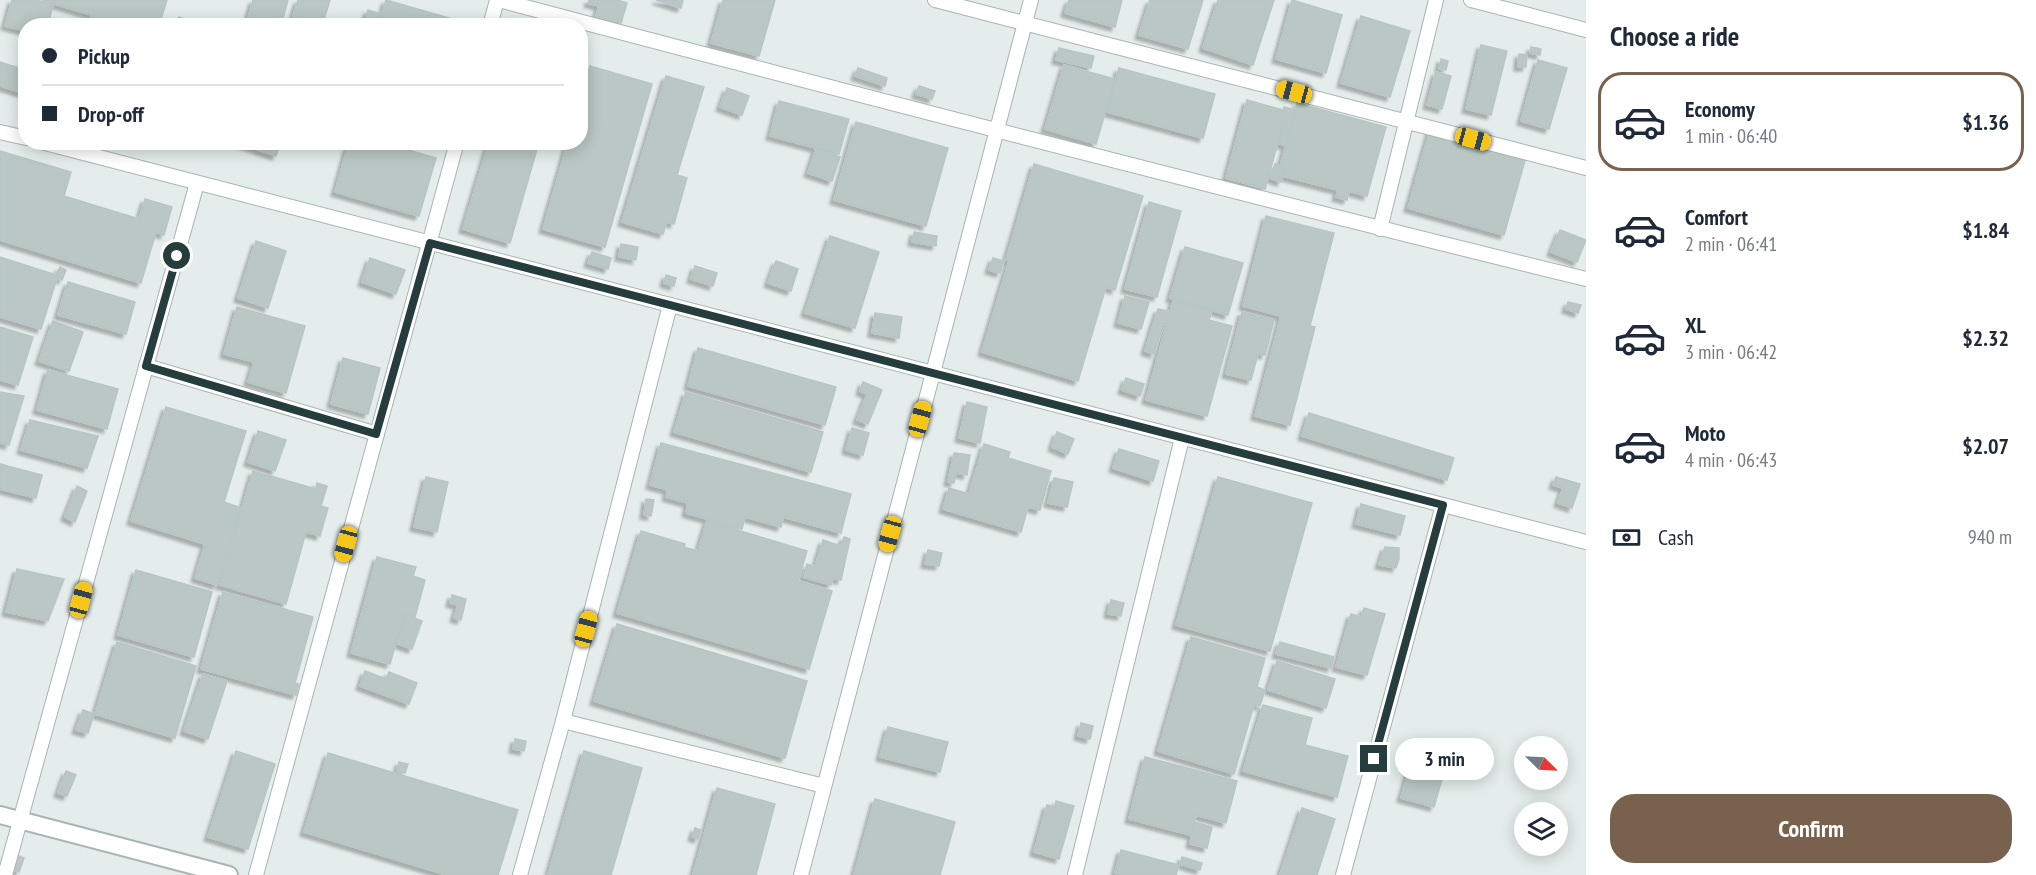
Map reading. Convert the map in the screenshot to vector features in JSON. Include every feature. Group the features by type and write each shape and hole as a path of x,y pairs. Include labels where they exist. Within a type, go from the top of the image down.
{"street":[{"path":"492,18 498,0 566,18"},
{"path":"935,0 1586,168"},
{"path":"801,875 1031,0"},
{"path":"1380,229 1436,0"},
{"path":"1471,0 1586,30"},
{"path":"588,24 1380,229 1586,279"},
{"path":"0,132 18,136"},
{"path":"72,150 1586,542"},
{"path":"256,875 455,150"},
{"path":"5,875 197,183"},
{"path":"520,875 670,305"},
{"path":"146,366 376,434"},
{"path":"1075,875 1182,438"},
{"path":"1343,875 1443,505"},
{"path":"562,721 824,786"},
{"path":"0,815 229,875"}],"building":[{"path":"12,0 36,0 53,5 50,18 18,18 18,29 5,26"},
{"path":"41,0 167,0 161,18 91,18 92,15"},
{"path":"253,0 288,0 283,18 248,18"},
{"path":"298,0 330,0 324,18 292,18"},
{"path":"386,0 449,18 380,18"},
{"path":"589,0 617,0 627,3 621,23 596,16 599,6 588,3"},
{"path":"656,0 683,0 681,8"},
{"path":"723,0 775,0 759,56 711,43"},
{"path":"1069,0 1122,0 1115,27 1065,13"},
{"path":"1150,0 1203,0 1188,49 1139,35"},
{"path":"1218,0 1274,0 1253,65 1203,48"},
{"path":"1292,0 1342,15 1326,73 1276,59"},
{"path":"368,10 381,14 380,18 366,18"},
{"path":"1361,16 1410,31 1390,97 1341,83"},
{"path":"1481,45 1507,51 1491,115 1466,109"},
{"path":"1531,47 1541,49 1540,55 1530,53"},
{"path":"1059,48 1094,56 1091,68 1056,60"},
{"path":"1519,54 1527,55 1526,67 1518,67"},
{"path":"1441,59 1448,61 1446,70 1439,69"},
{"path":"1538,60 1567,68 1549,129 1521,121"},
{"path":"0,62 18,68 18,92 0,86"},
{"path":"1064,65 1115,79 1096,144 1045,129"},
{"path":"590,66 652,84 605,247 543,229 566,150 588,150 588,73"},
{"path":"858,68 887,78 885,86 855,76"},
{"path":"1119,68 1215,94 1203,138 1107,112"},
{"path":"1436,72 1451,76 1442,109 1427,105"},
{"path":"666,76 704,87 677,175 687,178 674,224 667,222 663,234 622,222"},
{"path":"919,86 935,91 932,99 916,94"},
{"path":"727,88 749,96 742,115 720,107"},
{"path":"1247,100 1283,110 1284,107 1299,111 1289,146 1279,144 1284,121 1265,189 1226,178"},
{"path":"779,101 849,119 839,154 770,136"},
{"path":"1297,103 1386,127 1367,196 1349,191 1347,200 1336,197 1338,190 1278,175"},
{"path":"856,122 948,148 926,226 834,200"},
{"path":"1430,130 1526,157 1504,235 1408,208"},
{"path":"816,148 840,157 832,181 808,173"},
{"path":"259,150 278,150 276,156"},
{"path":"347,150 408,150 436,158 419,216 335,192"},
{"path":"487,150 537,150 510,243 463,229"},
{"path":"0,151 71,172 64,196 139,219 145,199 172,207 164,235 156,232 141,283 0,240"},
{"path":"1034,164 1143,196 1115,290 1106,287 1078,381 982,352"},
{"path":"1275,164 1285,168 1281,182 1270,178"},
{"path":"1149,202 1181,211 1157,297 1125,289"},
{"path":"1266,216 1334,233 1310,326 1315,327 1290,425 1255,416 1281,316 1243,306"},
{"path":"1560,230 1586,240 1577,262 1551,252"},
{"path":"914,232 937,236 936,246 912,242"},
{"path":"830,236 879,252 855,328 805,313"},
{"path":"256,241 286,251 268,308 238,298"},
{"path":"621,244 638,247 636,260 619,257"},
{"path":"1185,247 1243,263 1228,315 1170,298"},
{"path":"592,252 611,258 608,269 588,263"},
{"path":"0,257 56,275 60,267 66,270 62,280 57,278 41,329 0,317"},
{"path":"370,258 405,270 396,294 362,282"},
{"path":"993,258 1004,261 1000,273 989,270"},
{"path":"776,261 798,269 791,291 768,283"},
{"path":"695,266 717,273 713,286 691,279"},
{"path":"666,275 676,278 674,286 664,283"},
{"path":"68,282 135,302 126,334 58,315"},
{"path":"1125,296 1149,302 1141,329 1118,323"},
{"path":"1173,301 1212,311 1209,320 1232,326 1207,416 1146,400"},
{"path":"1568,302 1581,305 1578,313 1566,309"},
{"path":"237,307 305,326 286,393 248,382 254,362 224,354"},
{"path":"1158,309 1168,311 1154,354 1145,351"},
{"path":"1242,312 1274,320 1265,355 1258,354 1251,380 1226,374"},
{"path":"875,313 902,317 899,338 872,333"},
{"path":"53,321 83,332 69,371 39,361"},
{"path":"0,327 33,337 18,385 0,380"},
{"path":"698,348 836,387 825,425 688,386"},
{"path":"343,358 380,368 368,414 331,404"},
{"path":"48,370 118,389 107,429 37,410"},
{"path":"1126,378 1144,384 1140,396 1122,390"},
{"path":"863,382 882,390 868,424 857,420 867,394 860,391"},
{"path":"0,392 24,396 9,445 0,443"},
{"path":"686,392 823,432 811,472 674,432"},
{"path":"967,402 987,407 980,443 959,438"},
{"path":"166,407 246,431 224,502 241,508 217,585 195,578 205,544 131,521"},
{"path":"1309,413 1454,458 1447,480 1302,436"},
{"path":"30,420 98,436 87,468 21,450"},
{"path":"852,428 869,433 863,455 846,450"},
{"path":"258,431 286,440 275,471 248,462"},
{"path":"1057,432 1074,439 1068,454 1052,447"},
{"path":"661,443 851,494 841,533 783,517 781,527 745,517 742,529 686,513 688,503 666,497 668,490 650,485"},
{"path":"984,444 1010,452 1008,458 1051,471 1040,510 1028,507 1021,532 943,509 949,488 969,494"},
{"path":"1119,449 1159,461 1153,481 1113,468"},
{"path":"954,453 970,455 967,475 956,473 954,483 948,482"},
{"path":"0,464 42,475 36,498 0,489"},
{"path":"253,471 316,489 317,483 327,486 321,506 328,508 320,536 306,532 286,604 220,585"},
{"path":"426,477 448,482 437,532 414,527"},
{"path":"1218,477 1312,503 1270,651 1176,625"},
{"path":"1556,477 1580,484 1572,508 1558,503 1563,488 1553,485"},
{"path":"1054,478 1073,482 1067,507 1048,503"},
{"path":"77,486 87,491 75,522 65,517"},
{"path":"646,499 654,500 651,516 644,515"},
{"path":"1361,504 1405,516 1400,535 1356,524"},
{"path":"707,521 807,551 798,581 832,591 809,669 617,613 641,531 685,544 684,547 698,551"},
{"path":"844,537 850,539 841,580 833,578 831,585 803,577 807,564 815,567 823,540 841,546"},
{"path":"1385,547 1399,548 1396,568 1379,565"},
{"path":"928,550 942,553 939,566 925,564"},
{"path":"377,557 416,567 413,576 425,580 415,617 404,614 390,664 351,653"},
{"path":"17,569 64,579 48,621 6,612"},
{"path":"136,570 212,592 194,657 118,635"},
{"path":"223,592 313,617 295,683 299,684 296,695 201,669"},
{"path":"452,595 466,599 461,620 454,618 458,605 450,603"},
{"path":"1111,600 1124,603 1121,616 1108,614"},
{"path":"1364,608 1385,614 1367,675 1336,667 1351,614 1361,617"},
{"path":"406,615 422,621 412,649 396,643"},
{"path":"617,624 807,681 785,758 594,701"},
{"path":"1191,637 1265,658 1257,687 1265,690 1260,706 1254,705 1234,774 1158,751"},
{"path":"117,642 196,666 175,738 95,714"},
{"path":"1280,642 1334,657 1331,668 1276,654"},
{"path":"1277,661 1335,679 1326,708 1268,690"},
{"path":"365,671 386,679 389,672 417,683 409,704 360,686"},
{"path":"203,674 227,681 208,739 184,731"},
{"path":"1263,705 1312,718 1305,745 1348,756 1337,797 1243,771"},
{"path":"83,710 94,714 88,733 76,730"},
{"path":"1081,723 1093,726 1090,739 1078,736"},
{"path":"888,727 948,742 940,772 880,757"},
{"path":"515,739 526,741 524,751 513,749"},
{"path":"1418,739 1451,748 1434,807 1401,798"},
{"path":"236,751 275,764 248,849 208,837"},
{"path":"584,751 642,768 611,875 548,875"},
{"path":"328,753 518,810 498,875 447,875 304,832"},
{"path":"1145,757 1237,781 1226,823 1196,815 1191,835 1129,819"},
{"path":"399,762 408,764 405,773 397,771"},
{"path":"66,771 76,775 67,796 58,793"},
{"path":"717,788 775,804 756,875 693,875"},
{"path":"875,799 955,822 940,875 854,875"},
{"path":"1056,801 1074,806 1059,859 1034,852 1047,805 1055,807"},
{"path":"1302,808 1335,819 1317,875 1280,875"},
{"path":"1195,822 1212,827 1207,848 1190,844"},
{"path":"695,828 701,830 698,839 692,837"},
{"path":"1121,850 1179,865 1176,875 1121,875 1115,873"},
{"path":"14,854 24,858 19,872 9,868"},
{"path":"1182,857 1202,863 1200,870 1180,864"}],"route":[{"path":"177,256 146,366 376,434 430,243 1443,505 1374,759"}]}
